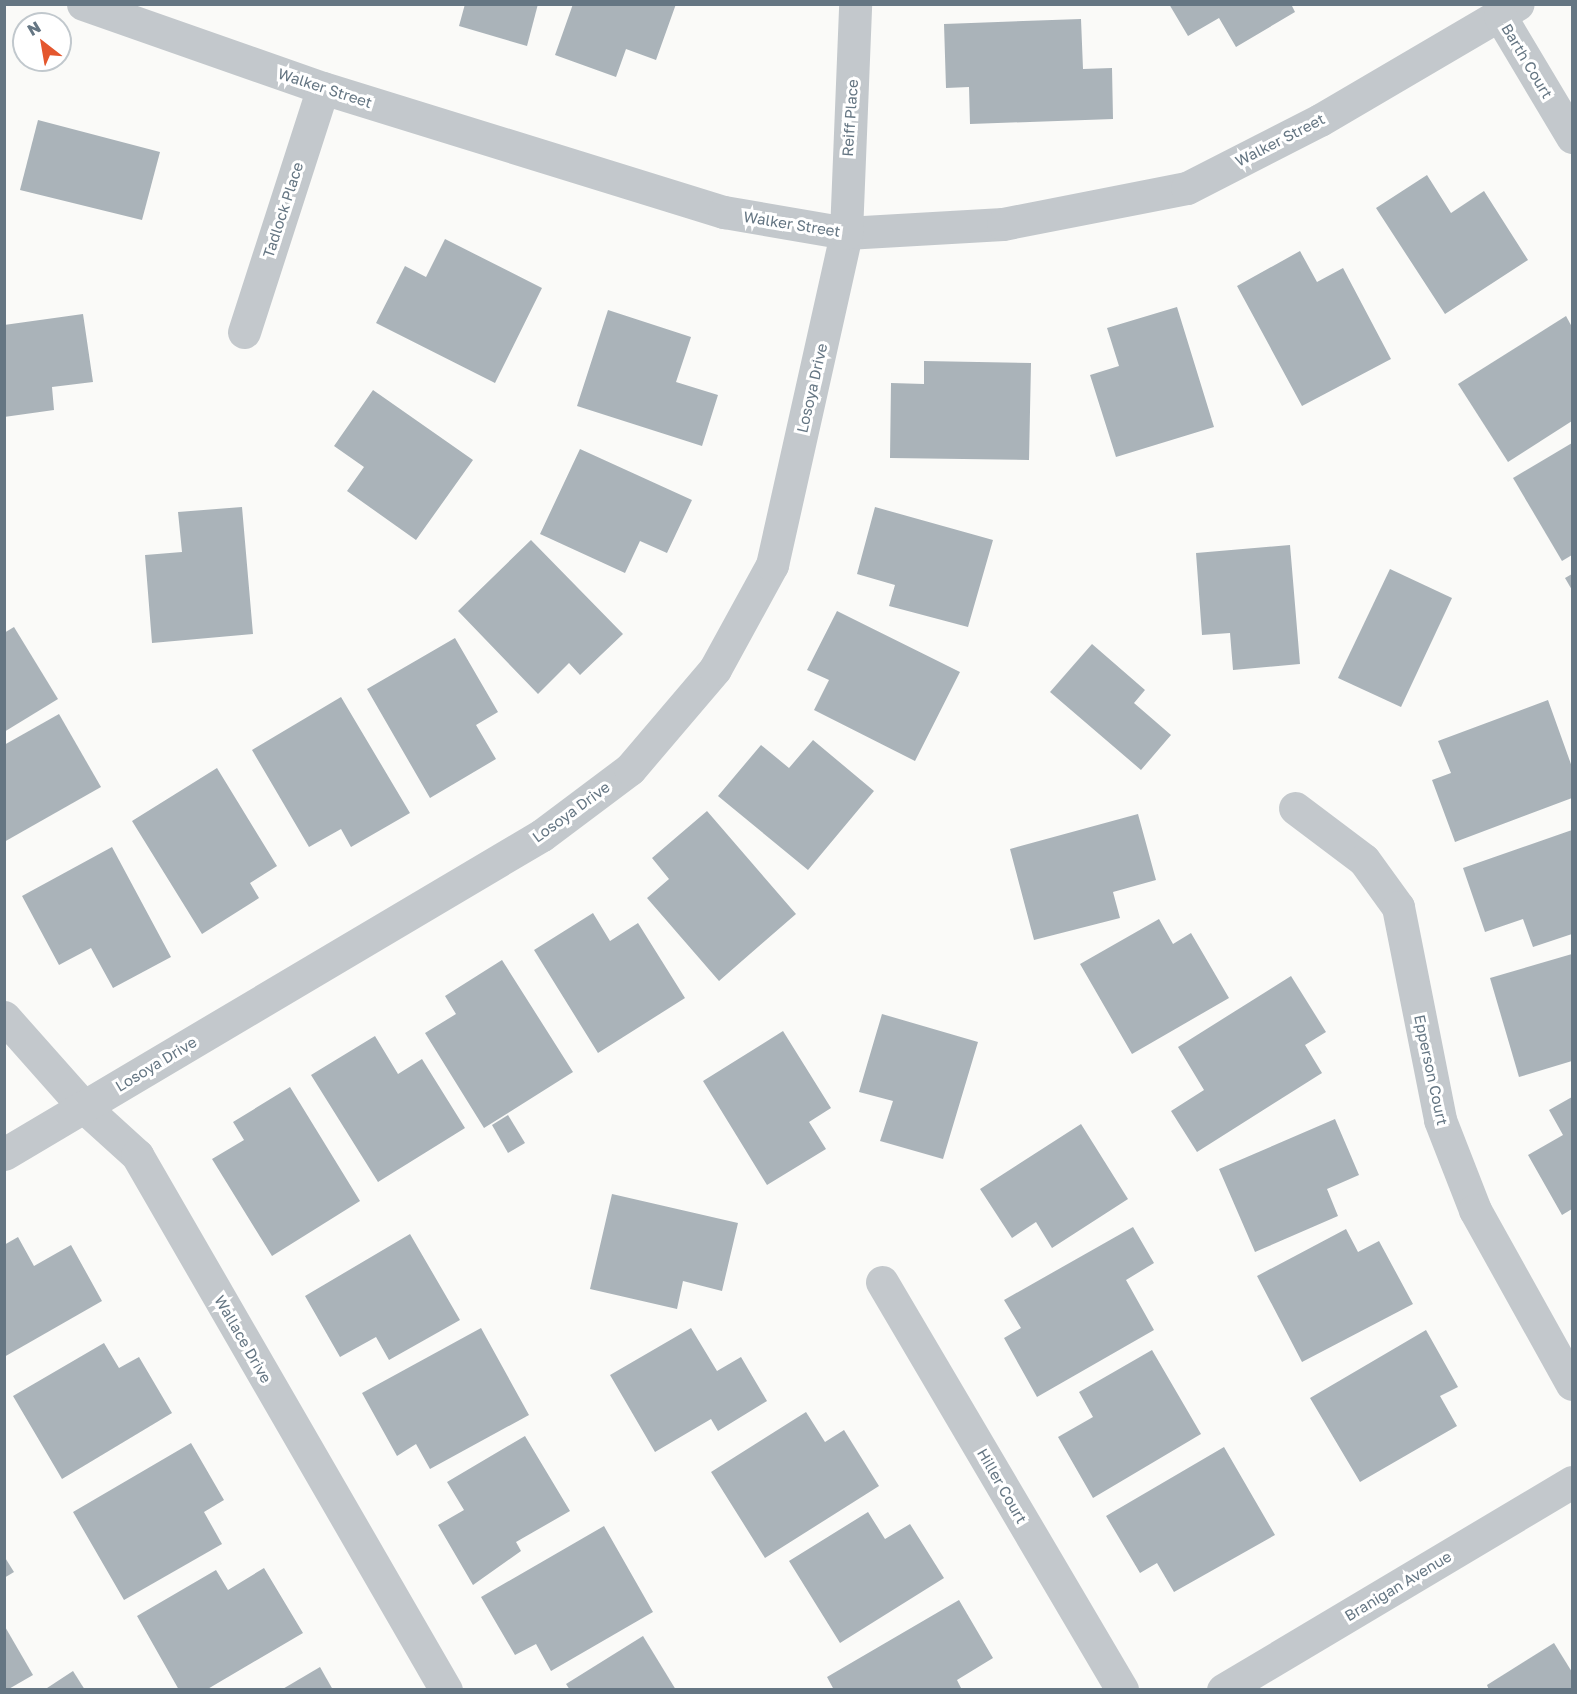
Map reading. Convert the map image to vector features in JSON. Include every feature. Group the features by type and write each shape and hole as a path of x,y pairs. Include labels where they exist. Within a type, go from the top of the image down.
{"street":[{"name":"Walker Street","path":"83,4 323,88 724,212 846,233 1003,224 1187,188 1320,120 1509,10"},
{"name":"Reiff Place","path":"846,233 846,167 857,10 855,4"},
{"name":"Barth Court","path":"1509,10 1572,137"},
{"name":"Tadlock Place","path":"244,332 323,88"},
{"name":"Losoya Drive","path":"4,1154 542,835 630,769 715,669 772,565 846,233"},
{"name":"Epperson Court","path":"1295,808 1364,860 1398,907 1440,1120 1475,1210 1572,1384"},
{"name":"Wallace Drive","path":"4,1017 84,1107 137,1155 446,1689"},
{"name":"Hiller Court","path":"882,1282 1122,1689"},
{"name":"Branigan Avenue","path":"1223,1689 1572,1482"}],"building":[{"path":"465,4 538,4 527,46 459,26"},
{"path":"573,4 676,4 656,60 626,49 616,77 555,55"},
{"path":"1169,4 1291,4 1295,12 1236,47 1219,18 1188,36"},
{"path":"1081,19 1083,69 1112,68 1113,119 970,124 969,87 946,88 944,24"},
{"path":"38,120 160,152 142,220 20,190"},
{"path":"1427,175 1451,213 1484,191 1528,260 1445,314 1376,208"},
{"path":"445,239 542,288 495,383 376,323 405,266 426,277"},
{"path":"1300,251 1317,282 1343,268 1391,359 1302,406 1237,286"},
{"path":"1177,307 1214,427 1116,457 1090,375 1119,366 1107,328"},
{"path":"608,310 691,337 676,382 718,395 702,446 577,406"},
{"path":"83,314 93,382 52,387 54,410 4,417 4,325"},
{"path":"1566,316 1572,327 1572,421 1508,462 1458,384"},
{"path":"924,361 1031,363 1029,460 890,458 891,383 924,384"},
{"path":"373,390 473,460 416,540 347,491 364,467 334,446"},
{"path":"1572,443 1572,555 1562,561 1513,478"},
{"path":"580,449 692,500 667,553 640,541 625,573 540,534"},
{"path":"242,507 253,634 152,643 145,555 182,552 178,512"},
{"path":"875,507 993,540 968,627 889,606 895,585 857,574"},
{"path":"531,540 623,634 580,675 569,663 538,694 458,611"},
{"path":"1290,545 1300,664 1233,670 1230,633 1202,635 1196,553"},
{"path":"1390,569 1452,598 1401,707 1338,678"},
{"path":"1572,574 1572,590 1565,578"},
{"path":"837,611 960,672 915,761 814,710 829,680 807,670"},
{"path":"14,627 58,699 4,732 4,633"},
{"path":"455,638 498,712 476,725 496,759 430,798 367,689"},
{"path":"1092,644 1145,690 1134,703 1171,735 1141,770 1050,692"},
{"path":"341,697 410,813 351,847 341,829 309,847 252,750"},
{"path":"1548,700 1572,767 1572,798 1455,842 1432,780 1451,773 1438,741"},
{"path":"59,714 101,787 4,842 4,745"},
{"path":"813,740 874,791 808,870 718,796 761,745 789,768"},
{"path":"217,768 277,866 250,883 259,898 202,934 132,821"},
{"path":"707,811 796,914 719,981 647,898 669,879 652,858"},
{"path":"1138,814 1156,880 1113,892 1120,918 1034,940 1010,849"},
{"path":"1572,830 1572,934 1533,947 1523,919 1485,932 1463,868"},
{"path":"112,847 171,957 113,988 91,948 59,965 22,896"},
{"path":"593,913 610,941 638,923 685,998 598,1053 534,950"},
{"path":"1159,919 1173,944 1191,933 1229,998 1132,1054 1080,964"},
{"path":"1572,954 1572,1061 1519,1077 1490,978"},
{"path":"502,960 573,1072 484,1128 425,1033 456,1014 445,996"},
{"path":"1291,976 1326,1032 1305,1045 1322,1073 1197,1152 1171,1111 1204,1090 1178,1047"},
{"path":"882,1014 978,1042 943,1159 880,1141 893,1101 859,1092"},
{"path":"783,1031 831,1108 809,1122 826,1149 767,1185 703,1081"},
{"path":"375,1036 398,1074 422,1059 465,1128 378,1182 311,1075"},
{"path":"290,1087 360,1201 272,1256 212,1159 244,1140 233,1122"},
{"path":"1572,1097 1572,1209 1562,1215 1528,1155 1563,1135 1549,1110"},
{"path":"508,1115 525,1143 508,1153 492,1125"},
{"path":"1335,1119 1359,1175 1327,1189 1338,1216 1255,1252 1219,1169"},
{"path":"1081,1124 1128,1199 1052,1248 1036,1222 1012,1238 980,1189"},
{"path":"612,1194 738,1223 722,1291 683,1281 677,1309 590,1289"},
{"path":"1133,1227 1154,1263 1126,1280 1154,1330 1037,1397 1004,1338 1021,1328 1004,1300"},
{"path":"1346,1229 1358,1252 1379,1241 1413,1304 1302,1362 1257,1276"},
{"path":"410,1234 460,1320 389,1360 376,1337 340,1357 305,1296"},
{"path":"18,1237 34,1266 71,1245 102,1301 4,1357 4,1245"},
{"path":"481,1328 529,1415 430,1469 416,1444 397,1456 362,1393"},
{"path":"691,1328 717,1371 741,1357 767,1401 718,1431 711,1419 655,1452 610,1375"},
{"path":"1426,1330 1458,1387 1440,1396 1457,1426 1360,1482 1310,1398"},
{"path":"104,1343 119,1368 139,1357 172,1413 62,1479 13,1396"},
{"path":"1152,1350 1201,1434 1093,1498 1058,1437 1093,1417 1079,1392"},
{"path":"806,1412 825,1442 844,1430 879,1486 765,1558 711,1472"},
{"path":"525,1436 570,1511 516,1542 521,1551 473,1585 438,1525 464,1510 447,1482"},
{"path":"191,1443 224,1500 204,1512 222,1544 124,1600 73,1512"},
{"path":"1224,1447 1275,1535 1174,1592 1157,1563 1140,1573 1106,1516"},
{"path":"868,1512 885,1539 910,1524 944,1578 840,1643 789,1561"},
{"path":"604,1526 653,1612 551,1671 536,1644 515,1655 481,1597"},
{"path":"4,1556 14,1572 4,1578"},
{"path":"264,1568 303,1633 206,1690 179,1690 137,1616 216,1570 228,1590"},
{"path":"959,1600 993,1658 957,1680 962,1690 834,1690 827,1677"},
{"path":"4,1625 33,1675 7,1690 4,1690"},
{"path":"643,1636 676,1690 570,1690 566,1684"},
{"path":"1554,1643 1572,1672 1572,1690 1489,1690 1487,1685"},
{"path":"320,1667 333,1690 281,1690"},
{"path":"73,1671 85,1690 44,1690"}]}
